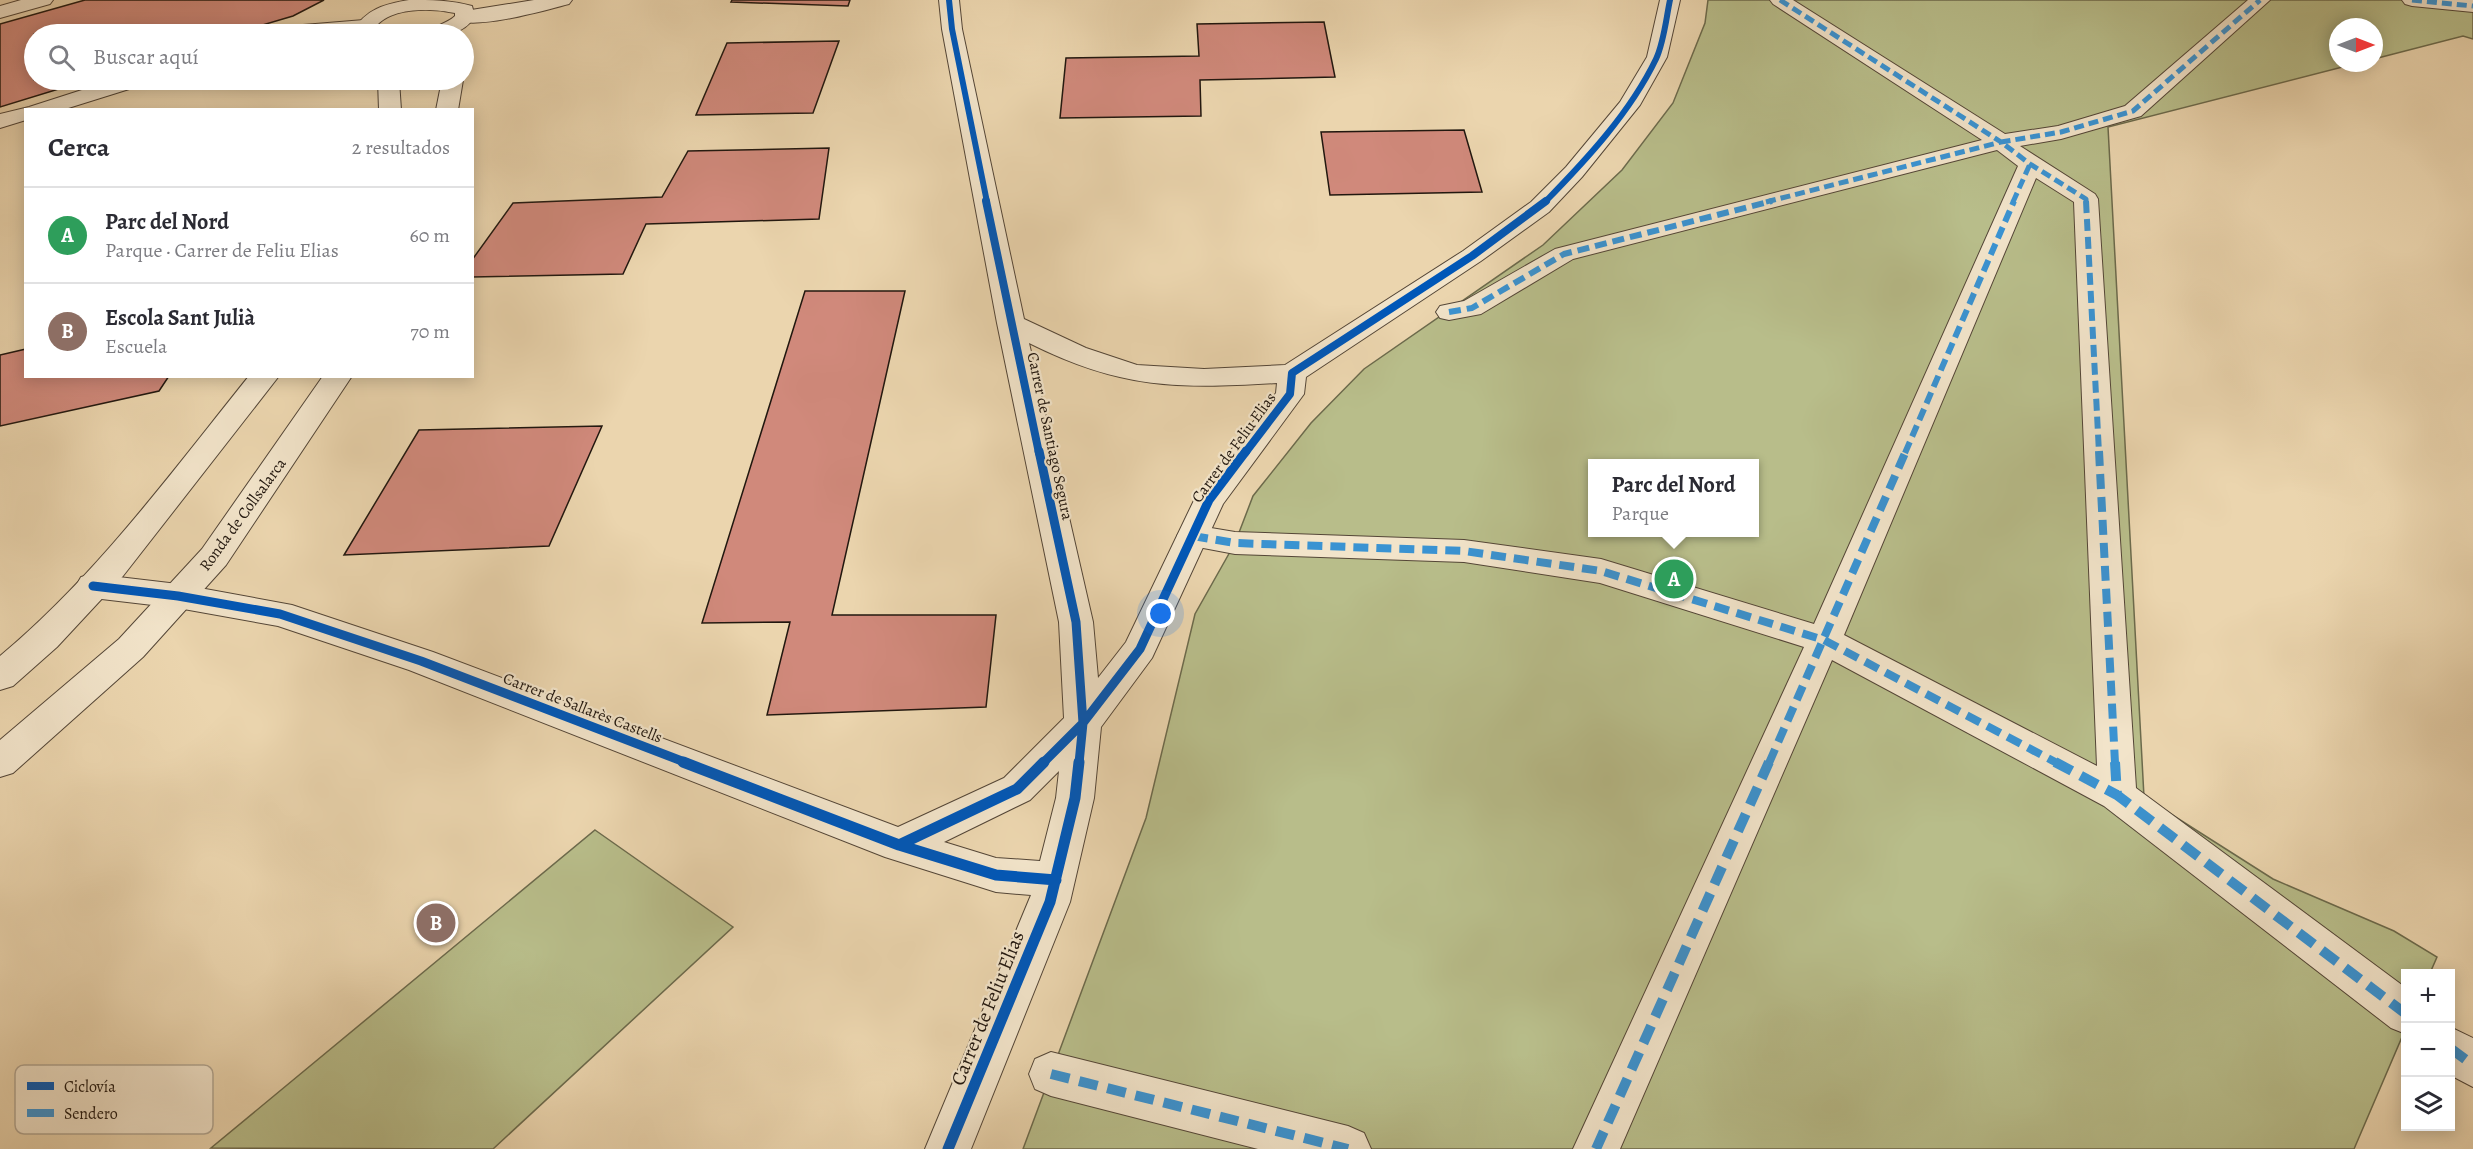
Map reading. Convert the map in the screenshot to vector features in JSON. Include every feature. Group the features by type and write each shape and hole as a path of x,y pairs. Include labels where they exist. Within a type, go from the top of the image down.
{"street":[{"path":"0,12 43,0"},
{"path":"368,24 381,6 434,0 458,5 465,10 454,24"},
{"path":"466,24 501,13 562,0"},
{"name":"Carrer de Santiago Segura","path":"949,0 954,40 1011,323 1076,622 1083,723 1075,798 1056,880"},
{"path":"1292,373 1473,256 1540,207 1574,172 1629,105 1657,57 1670,0"},
{"path":"1780,0 2086,199 2117,795"},
{"path":"1449,312 1472,308 1563,254 2001,142 2061,132 2133,111 2260,0"},
{"path":"2412,0 2473,6"},
{"path":"44,108 102,90"},
{"path":"389,90 390,108"},
{"path":"447,108 450,90"},
{"path":"0,121 24,114"},
{"path":"1596,1149 1824,640 2030,164"},
{"name":"Carrer de Feliu Elias","path":"899,844 1017,789 1083,723 1140,649 1209,500 1290,394 1292,373 1175,377 1118,370 1064,351 1011,323"},
{"path":"0,676 45,638 93,586 179,486 263,378"},
{"name":"Ronda de Collsalarca","path":"0,762 131,648 214,557 337,378"},
{"path":"1193,536 1235,543 1464,551 1601,571 1824,640 2117,795 2401,1010"},
{"name":"Carrer de Sallarès Castells","path":"93,586 280,614 422,661 899,844 996,875 1056,880"},
{"name":"Carrer de Feliu Elias","path":"948,1149 1050,903 1056,880"},
{"path":"2455,1051 2473,1065"},
{"path":"1051,1074 1348,1149"}],"green space":[{"path":"1708,0 2473,0 2473,39 2463,36 2383,57 2383,18 2329,18 2329,70 2108,127 2144,797 2273,879 2394,931 2437,957 2432,969 2401,969 2401,1039 2354,1149 1023,1149 1146,818 1195,614 1235,543 1253,496 1311,423 1364,369 1543,245 1622,170 1673,103 1705,23"},
{"path":"595,830 733,927 493,1149 211,1148"}],"building":[{"path":"85,0 324,0 293,16 266,24 24,24 24,90 55,90 0,107 0,24"},
{"path":"732,0 850,0 848,6 731,2"},
{"path":"1324,22 1335,77 1200,80 1201,116 1060,118 1066,58 1199,56 1197,24"},
{"path":"839,41 813,113 696,115 727,43"},
{"path":"1464,130 1482,192 1330,195 1321,132"},
{"path":"829,148 819,219 646,224 623,274 474,277 474,257 513,203 662,197 688,151"},
{"path":"805,291 905,291 832,615 996,615 986,707 767,715 790,622 702,623"},
{"path":"24,349 24,378 168,378 159,391 0,426 0,355"},
{"path":"602,426 549,546 344,555 419,430"}],"marked path":[{"path":"1780,0 2001,142"},
{"path":"2260,0 2133,111 2061,132 2001,142 2030,164 2086,199 2117,795 2401,1010"},
{"path":"2412,0 2473,6"},
{"path":"1449,312 1472,308 1564,254 2001,142"},
{"path":"1596,1149 1824,640 2030,164"},
{"path":"1193,536 1235,543 1464,551 1601,571 1824,640 2117,795"},
{"path":"2455,1052 2473,1065"},
{"path":"1051,1074 1348,1149"}],"cycle path":[{"path":"948,1149 1050,902 1075,798 1083,723 1076,622 1011,323 952,29 949,0"},
{"path":"899,845 1017,789 1083,723 1140,649 1209,500 1290,394 1292,373 1472,256 1540,207 1574,172 1629,105 1657,57 1670,0"},
{"path":"93,586 178,596 280,614 421,661 899,845 996,875 1056,880"}],"place":[{"name":"Parc del Nord","path":"1674,579"},
{"name":"Escola Sant Julià","path":"436,923"}]}
